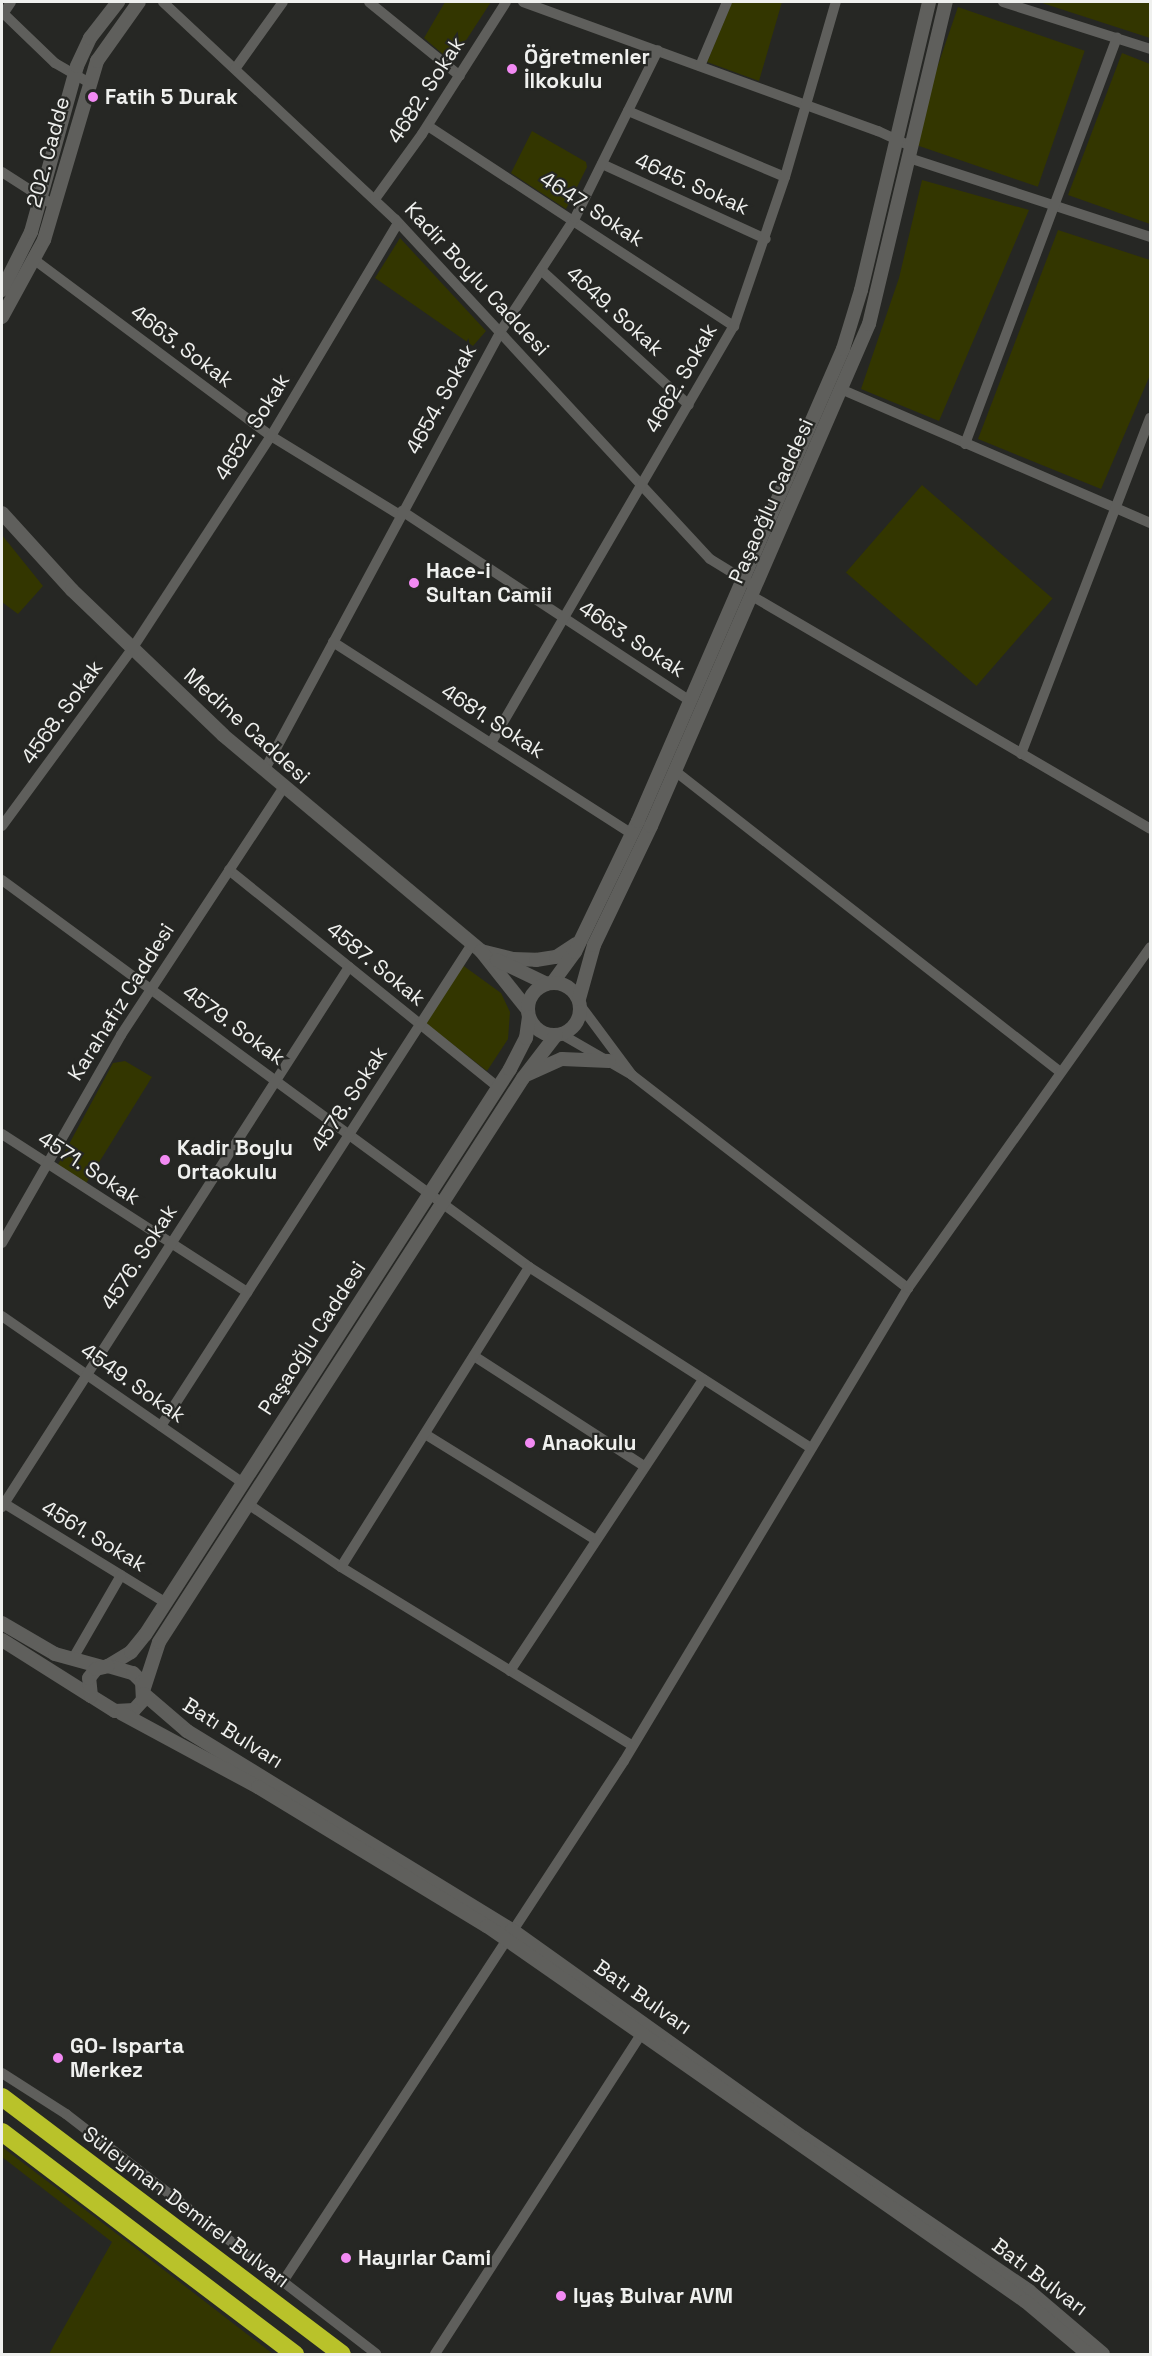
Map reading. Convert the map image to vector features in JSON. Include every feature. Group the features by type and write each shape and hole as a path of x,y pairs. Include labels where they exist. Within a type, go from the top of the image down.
{"highway":[{"name":"Süleyman Demirel Bulvarı","path":"2,2097 342,2355"},
{"path":"2,2132 295,2355"}],"street":[{"path":"11,2 2,13 74,76 89,83"},
{"name":"202. Cadde","path":"2,290 23,251 41,197 74,76 90,38 118,2"},
{"name":"202. Cadde","path":"2,317 36,261 55,206 89,83 103,49 139,2"},
{"name":"Kadir Boylu Caddesi","path":"163,2 375,199 710,559 754,591 1021,754 1150,829"},
{"path":"235,69 283,2"},
{"path":"369,2 460,76"},
{"name":"4682. Sokak","path":"375,199 428,126 506,2"},
{"path":"523,2 897,139 910,152 1150,237"},
{"path":"700,66 727,2"},
{"name":"4662. Sokak","path":"491,743 566,619 641,484 734,326 766,239 836,2"},
{"name":"Paşaoğlu Caddesi","path":"550,983 582,938 632,834 854,320 929,2"},
{"name":"Paşaoğlu Caddesi","path":"580,1002 594,945 675,771 843,390 869,324 946,2"},
{"path":"1003,2 1150,49"},
{"path":"965,444 1118,38"},
{"name":"4654. Sokak","path":"264,771 500,332 573,221 658,50"},
{"path":"628,111 785,177"},
{"name":"4647. Sokak","path":"428,126 734,326"},
{"name":"4645. Sokak","path":"602,164 766,239"},
{"path":"2,172 55,206"},
{"name":"4652. Sokak","path":"132,649 271,436 398,223"},
{"name":"4663. Sokak","path":"36,261 271,436 401,513 690,701"},
{"name":"4649. Sokak","path":"541,270 689,405"},
{"path":"843,390 1150,523"},
{"path":"1021,754 1150,418"},
{"name":"Medine Caddesi","path":"2,513 132,649 264,771 477,947 529,1013"},
{"name":"4681. Sokak","path":"333,642 632,834"},
{"name":"4568. Sokak","path":"2,826 132,649"},
{"path":"675,771 1060,1072"},
{"name":"Karahafız Caddesi","path":"2,1243 46,1164 151,988 284,788"},
{"name":"4587. Sokak","path":"229,870 498,1087"},
{"name":"4579. Sokak","path":"2,880 431,1192 529,1267 811,1448"},
{"path":"477,947 513,959 548,959 564,953 582,938"},
{"name":"Medine Caddesi","path":"477,947 550,983"},
{"name":"4578. Sokak","path":"161,1426 420,1024 477,947"},
{"path":"282,2283 633,1746 908,1288 1150,947"},
{"name":"4576. Sokak","path":"2,1504 349,967"},
{"path":"633,1075 570,987 550,983 531,996 529,1013 542,1032 558,1035 633,1075 908,1288"},
{"path":"558,1035 579,1020 580,1002"},
{"name":"Paşaoğlu Caddesi","path":"105,1666 131,1652 166,1603 521,1050 529,1013"},
{"name":"Paşaoğlu Caddesi","path":"144,1691 154,1650 523,1078 558,1035"},
{"path":"523,1078 562,1059 609,1061"},
{"name":"4571. Sokak","path":"2,1134 247,1292"},
{"path":"341,1567 529,1267"},
{"name":"4549. Sokak","path":"2,1316 243,1483"},
{"path":"474,1356 644,1466"},
{"path":"510,1671 703,1378"},
{"path":"425,1434 596,1540"},
{"name":"4561. Sokak","path":"2,1504 166,1603"},
{"path":"248,1504 341,1567 633,1746"},
{"path":"72,1660 121,1575"},
{"path":"2,1623 72,1660 133,1673 144,1691 134,1710 121,1713 2,1640"},
{"path":"91,1696 89,1678 105,1666"},
{"name":"Batı Bulvarı","path":"144,1691 187,1731 509,1934 1029,2290 1103,2355"},
{"name":"Batı Bulvarı","path":"121,1713 258,1787 509,1934 641,2034 1037,2310 1088,2355"},
{"path":"435,2355 641,2034"},
{"path":"2,2073 66,2114 376,2355"}],"shaded area":[{"path":"445,2 491,2 452,62 424,38"},
{"path":"732,2 782,2 759,81 707,62"},
{"path":"1039,2 1150,2 1150,38"},
{"path":"958,7 1085,51 1038,187 911,143"},
{"path":"1122,53 1150,64 1150,224 1068,195"},
{"path":"532,131 586,162 587,167 566,209 511,173"},
{"path":"922,180 1029,210 939,421 861,389 899,278"},
{"path":"1058,230 1150,260 1150,375 1101,489 978,439"},
{"path":"400,238 486,331 473,346 375,278"},
{"path":"922,485 1053,598 976,686 846,573"},
{"path":"2,535 43,586 18,614 2,602"},
{"path":"461,964 501,993 510,1012 508,1039 487,1071 424,1022"},
{"path":"125,1061 152,1077 85,1185 55,1170 113,1063"},
{"path":"2,2147 273,2354 49,2354 112,2242 2,2157"}],"place":[{"name":"Öğretmenler İlkokulu","path":"512,69"},
{"name":"Fatih 5 Durak","path":"93,97"},
{"name":"Hace-i Sultan Camii","path":"414,583"},
{"name":"Kadir Boylu Ortaokulu","path":"165,1160"},
{"name":"Anaokulu","path":"530,1443"},
{"name":"GO- Isparta Merkez","path":"58,2058"},
{"name":"Hayırlar Cami","path":"346,2258"},
{"name":"Iyaş Bulvar AVM","path":"561,2296"}]}
